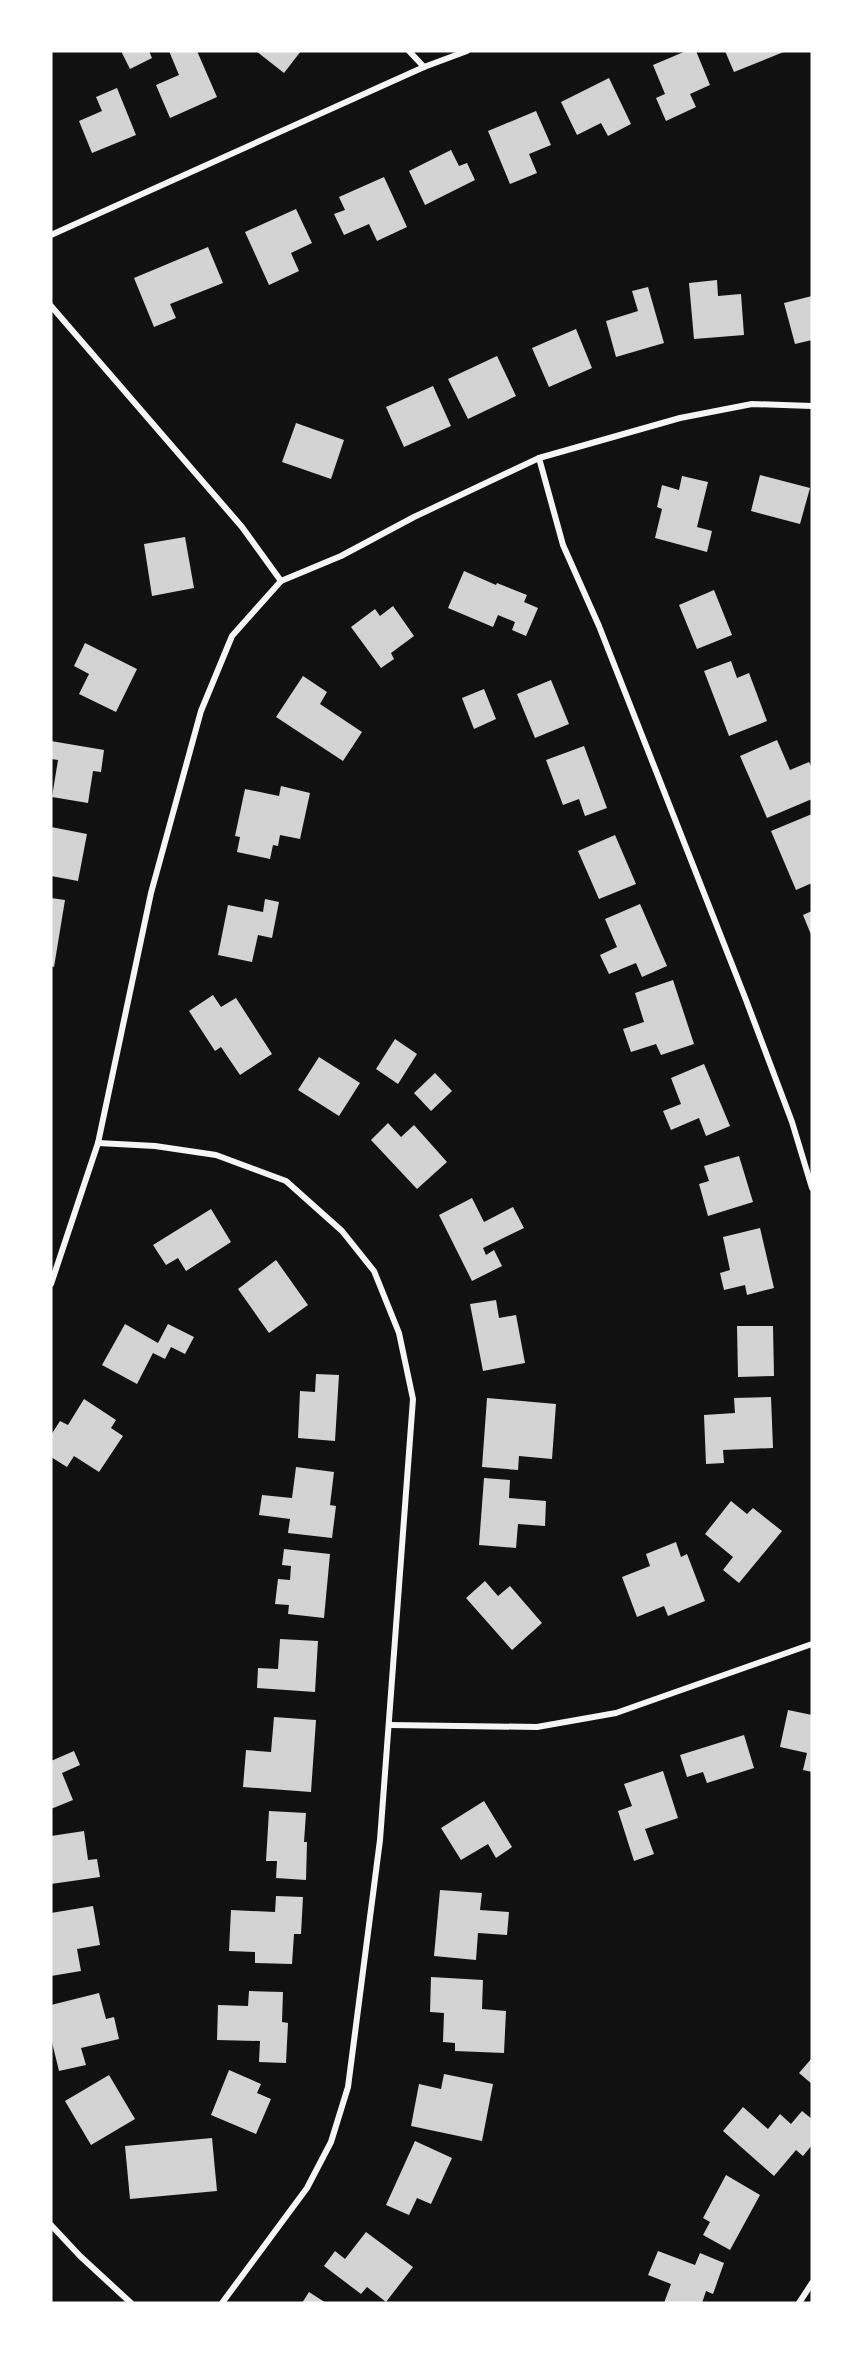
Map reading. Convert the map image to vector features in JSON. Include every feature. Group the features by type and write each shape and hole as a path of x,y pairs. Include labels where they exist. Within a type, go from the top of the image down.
{"street":[{"path":"409,51 424,67"},
{"path":"51,235 424,67 467,51"},
{"path":"51,306 242,527 281,581"},
{"path":"51,1284 98,1143 151,893 201,711 232,636 281,581 341,556 414,517 539,458 680,418 752,404 812,406"},
{"path":"539,458 563,545 599,626 738,978 792,1122 812,1188"},
{"path":"98,1143 154,1146 216,1155 286,1181 342,1231 374,1271 399,1334 413,1399 380,1840 348,2087 331,2142 307,2188 222,2303"},
{"path":"390,1725 537,1727 616,1713 812,1644"},
{"path":"51,2225 80,2256 131,2303"},
{"path":"799,2303 812,2283"}],"building":[{"path":"121,51 149,51 152,58 130,69"},
{"path":"169,51 197,51 217,97 170,118 156,85 179,75"},
{"path":"256,51 301,51 284,73"},
{"path":"686,51 696,51 710,85 690,94 696,107 666,121 656,98 665,94 653,65"},
{"path":"725,51 786,51 734,72"},
{"path":"609,78 631,124 608,136 601,123 577,135 561,102"},
{"path":"117,88 136,135 92,153 79,121 102,111 96,97"},
{"path":"536,111 551,145 529,154 537,173 510,184 488,131"},
{"path":"451,150 459,166 467,163 475,180 425,205 409,171"},
{"path":"384,177 407,227 377,241 369,224 344,235 334,214 345,210 339,197"},
{"path":"296,209 312,243 291,253 299,271 269,285 245,232"},
{"path":"208,247 223,283 170,304 176,318 154,327 134,278"},
{"path":"717,280 718,296 741,294 744,335 694,339 689,283"},
{"path":"648,287 664,343 616,357 606,321 638,311 632,291"},
{"path":"812,296 812,340 795,344 784,303"},
{"path":"576,329 592,368 549,387 532,348"},
{"path":"497,356 516,396 468,419 448,379"},
{"path":"433,386 451,426 404,447 386,407"},
{"path":"296,423 344,440 331,479 282,462"},
{"path":"760,475 810,488 800,524 751,511"},
{"path":"682,476 708,482 697,527 712,531 707,552 655,538 662,509 657,507 662,485 679,490"},
{"path":"185,537 194,588 152,596 144,544"},
{"path":"464,571 527,595 524,602 538,608 526,636 512,630 515,622 498,615 493,627 448,608"},
{"path":"714,590 732,635 697,649 679,605"},
{"path":"393,606 414,636 391,653 394,659 381,668 351,627 375,609 380,616"},
{"path":"85,643 137,669 116,712 79,694 89,674 74,666"},
{"path":"731,661 737,678 749,673 767,721 729,736 704,671"},
{"path":"303,676 327,692 320,704 362,732 343,761 276,717"},
{"path":"551,680 569,724 535,738 517,694"},
{"path":"484,689 496,719 474,729 462,698"},
{"path":"777,740 790,770 809,762 812,768 812,799 767,818 740,756"},
{"path":"51,741 104,750 101,772 93,771 88,803 52,797 58,760 51,759"},
{"path":"584,746 607,808 585,816 579,799 563,805 546,760"},
{"path":"281,786 310,793 300,839 280,835 278,846 273,845 270,859 237,852 240,837 235,836 245,789 279,796"},
{"path":"812,814 812,883 796,890 771,831"},
{"path":"51,827 87,834 78,881 51,876"},
{"path":"615,835 636,884 599,899 578,851"},
{"path":"51,898 65,900 54,967 51,966"},
{"path":"265,899 279,902 272,938 258,935 252,962 218,955 228,905 263,912"},
{"path":"640,904 667,966 642,977 636,963 609,974 600,955 617,947 605,919"},
{"path":"812,911 812,937 803,915"},
{"path":"673,980 694,1044 661,1055 656,1044 631,1052 623,1029 644,1022 635,993"},
{"path":"213,995 221,1007 236,998 272,1054 240,1075 221,1047 215,1051 189,1011"},
{"path":"395,1039 417,1054 398,1084 376,1069"},
{"path":"319,1057 360,1083 339,1116 298,1090"},
{"path":"704,1064 730,1126 706,1136 699,1118 671,1130 663,1111 681,1104 671,1078"},
{"path":"435,1073 452,1091 431,1111 414,1093"},
{"path":"388,1123 401,1137 414,1125 447,1162 417,1189 371,1140"},
{"path":"739,1156 753,1202 708,1216 699,1184 709,1181 704,1166"},
{"path":"472,1198 484,1222 513,1207 524,1228 483,1248 486,1255 494,1250 502,1266 472,1281 439,1215"},
{"path":"211,1209 231,1242 186,1271 178,1258 166,1265 153,1245"},
{"path":"760,1228 774,1288 747,1295 745,1285 724,1290 720,1273 730,1270 723,1237"},
{"path":"276,1260 308,1305 269,1333 238,1289"},
{"path":"496,1300 499,1318 516,1315 525,1363 483,1371 470,1304"},
{"path":"125,1324 158,1343 168,1324 194,1337 185,1354 171,1347 165,1359 153,1353 137,1384 102,1365"},
{"path":"737,1326 773,1326 774,1376 738,1377"},
{"path":"316,1374 339,1375 335,1441 298,1438 300,1391 315,1392"},
{"path":"771,1397 773,1448 723,1450 724,1463 706,1464 704,1415 735,1413 734,1398"},
{"path":"487,1398 556,1404 552,1459 519,1456 518,1470 482,1467"},
{"path":"84,1399 116,1420 111,1428 123,1436 99,1472 74,1456 67,1467 51,1457 51,1435 60,1421 68,1425"},
{"path":"296,1467 334,1472 330,1505 336,1506 332,1538 288,1533 290,1519 259,1515 262,1495 292,1498"},
{"path":"484,1478 510,1480 509,1498 546,1501 545,1526 518,1524 516,1548 479,1545"},
{"path":"731,1501 747,1514 753,1508 782,1531 739,1583 723,1570 733,1557 705,1534"},
{"path":"676,1542 681,1557 687,1554 705,1601 668,1616 664,1606 637,1617 622,1577 650,1566 646,1554"},
{"path":"284,1549 330,1554 324,1618 288,1614 289,1605 275,1604 278,1579 290,1580 291,1566 282,1565"},
{"path":"485,1581 498,1596 510,1586 542,1623 512,1650 466,1598"},
{"path":"280,1639 318,1641 315,1692 257,1688 258,1668 278,1669"},
{"path":"788,1710 812,1715 812,1772 803,1770 807,1753 780,1747"},
{"path":"274,1717 316,1720 311,1792 243,1787 246,1750 271,1752"},
{"path":"744,1735 754,1768 707,1783 703,1772 687,1777 680,1755"},
{"path":"74,1751 80,1765 62,1773 73,1800 51,1809 51,1761"},
{"path":"663,1771 678,1818 645,1829 654,1854 634,1861 618,1811 632,1806 624,1784"},
{"path":"484,1801 512,1847 496,1858 488,1844 461,1860 441,1828"},
{"path":"269,1811 306,1813 304,1842 307,1842 306,1880 276,1878 277,1861 266,1861"},
{"path":"84,1831 88,1860 97,1859 100,1877 51,1884 51,1836"},
{"path":"440,1890 482,1893 480,1910 509,1912 507,1935 478,1933 476,1960 434,1956"},
{"path":"276,1896 303,1897 301,1934 294,1934 292,1964 255,1963 255,1952 229,1951 231,1910 275,1912"},
{"path":"93,1906 100,1945 77,1949 81,1971 51,1976 51,1913"},
{"path":"431,1977 483,1980 482,2009 506,2011 504,2053 455,2051 455,2043 443,2042 444,2013 430,2012"},
{"path":"249,1991 283,1992 282,2022 288,2023 286,2063 259,2062 260,2041 217,2040 218,2005 248,2006"},
{"path":"99,1993 106,2019 114,2017 119,2039 81,2048 86,2065 59,2071 51,2038 51,2005"},
{"path":"812,2058 812,2084 799,2073"},
{"path":"229,2070 261,2084 257,2093 271,2099 256,2134 211,2115"},
{"path":"444,2074 493,2084 482,2141 411,2126 419,2084 441,2089"},
{"path":"109,2075 135,2119 91,2145 65,2101"},
{"path":"743,2107 768,2129 780,2114 791,2124 802,2111 812,2119 812,2145 803,2156 796,2150 774,2176 723,2131"},
{"path":"212,2138 217,2191 130,2199 125,2146"},
{"path":"415,2141 452,2158 431,2204 417,2198 409,2215 386,2205"},
{"path":"726,2175 760,2195 730,2250 703,2235 710,2222 703,2218"},
{"path":"366,2232 413,2267 386,2302 367,2287 361,2294 324,2266 335,2251 345,2259"},
{"path":"658,2251 695,2265 700,2253 724,2263 713,2294 706,2291 702,2303 664,2303 671,2284 648,2275"},
{"path":"309,2292 326,2303 302,2303"}]}
